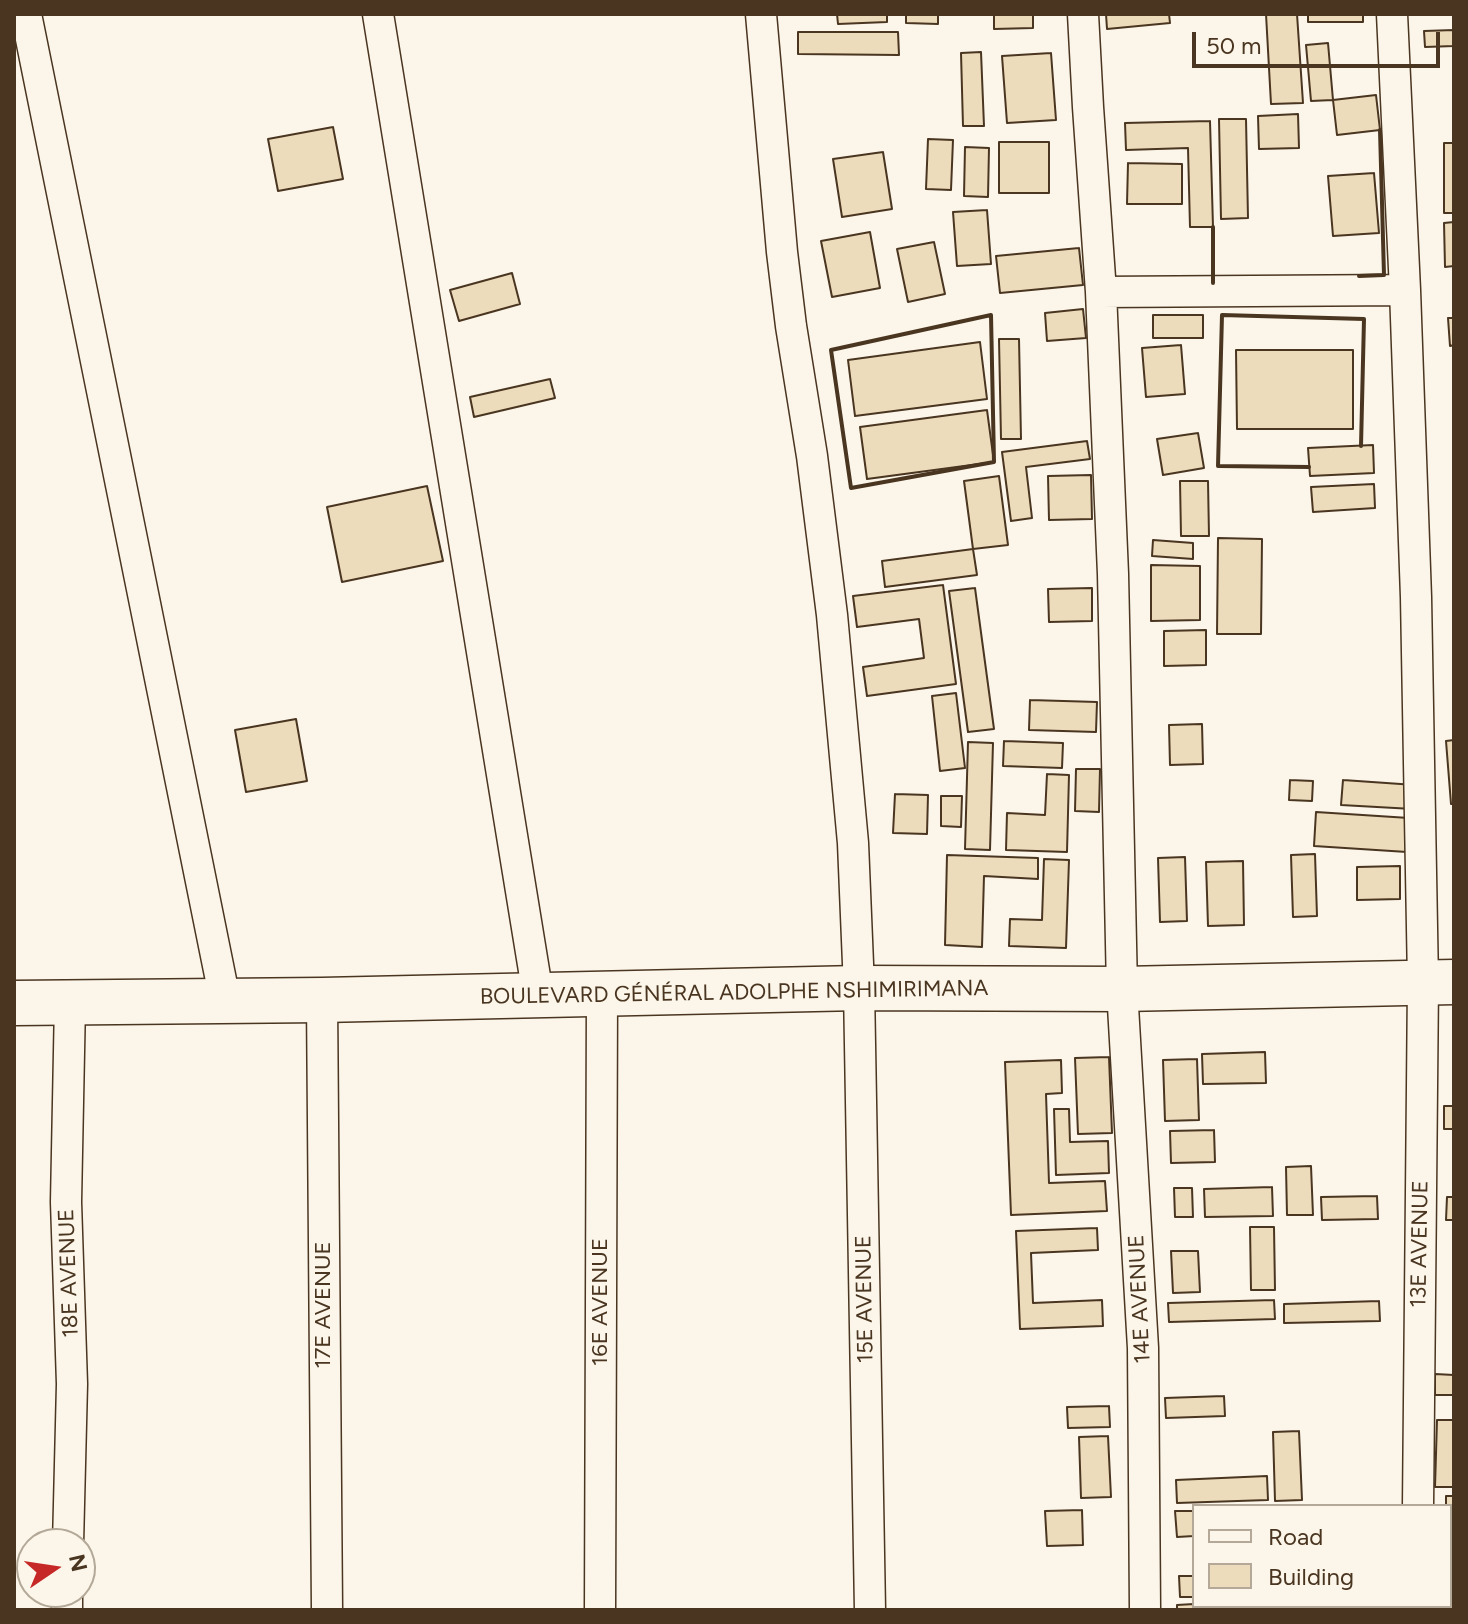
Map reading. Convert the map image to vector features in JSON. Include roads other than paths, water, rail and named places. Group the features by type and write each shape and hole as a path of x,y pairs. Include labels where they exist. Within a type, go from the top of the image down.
{"main road":[{"name":"BOULEVARD GÉNÉRAL ADOLPHE NSHIMIRIMANA","path":"14,1003 322,1000 859,988 1122,989 1438,982"}],"street":[{"path":"26,14 225,1000"},
{"path":"378,14 538,995"},
{"name":"15E AVENUE","path":"761,14 782,252 832,615 853,843 859,988 870,1610"},
{"name":"14E AVENUE","path":"1083,14 1101,292 1113,574 1122,989 1143,1348 1145,1610"},
{"name":"13E AVENUE","path":"1392,14 1416,597 1438,982 1418,1504"},
{"path":"1101,292 1405,290"},
{"name":"16E AVENUE","path":"600,1610 602,994"},
{"name":"17E AVENUE","path":"322,1000 327,1610"},
{"name":"18E AVENUE","path":"68,1528 72,1384 66,1202 70,1002"}]}
